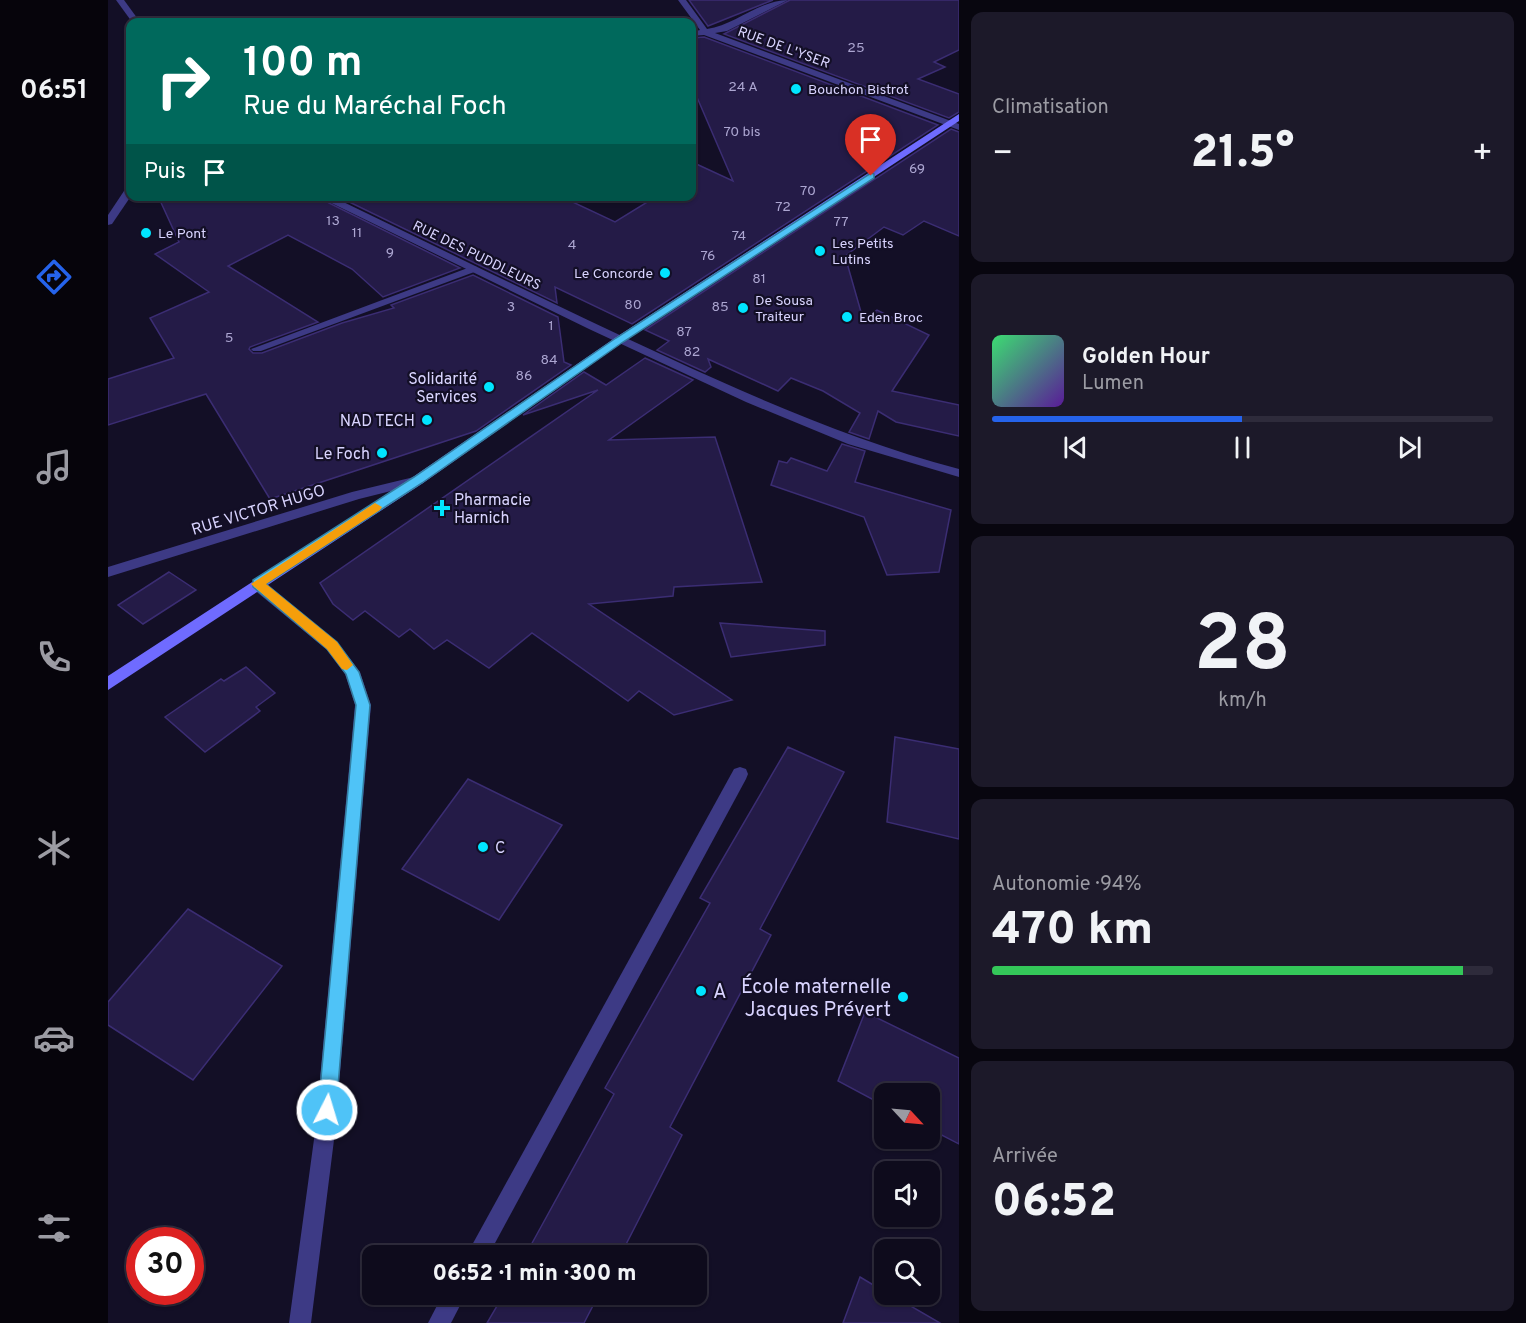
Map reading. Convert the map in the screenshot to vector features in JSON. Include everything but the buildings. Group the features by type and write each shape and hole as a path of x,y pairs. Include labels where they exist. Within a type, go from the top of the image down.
{"main road":[{"path":"108,684 418,480 619,340 956,122"}],"street":[{"path":"120,0 133,18"},
{"path":"682,0 695,18"},
{"path":"696,33 736,24 784,0"},
{"path":"696,19 705,32"},
{"name":"RUE DE L'YSER","path":"705,32 956,122"},
{"path":"108,222 126,196"},
{"name":"RUE DES PUDDLEURS","path":"332,201 619,340 804,425 902,460 959,473"},
{"path":"257,350 473,269"},
{"name":"RUE VICTOR HUGO","path":"108,572 357,495 418,480"},
{"path":"257,584 332,646 352,672 363,705 326,1132 300,1323"},
{"path":"482,1245 740,774"},
{"path":"439,1323 449,1305"}],"slow traffic":[{"path":"347,665 332,646 257,584 375,507"}],"place":[{"name":"Bouchon Bistrot","path":"796,89"},
{"name":"Le Pont","path":"146,233"},
{"name":"Les Petits Lutins","path":"820,251"},
{"name":"Le Concorde","path":"665,273"},
{"name":"De Sousa Traiteur","path":"743,308"},
{"name":"Eden Broc","path":"847,317"},
{"name":"Solidarité Services","path":"489,387"},
{"name":"NAD TECH","path":"427,420"},
{"name":"Le Foch","path":"382,453"},
{"name":"Pharmacie Harnich","path":"442,508"},
{"name":"C","path":"483,847"},
{"name":"A","path":"701,991"},
{"name":"École maternelle Jacques Prévert","path":"903,997"}],"route":[{"path":"327,1110 363,705 352,672 332,646 257,584 418,480 619,340 871,176"}]}
